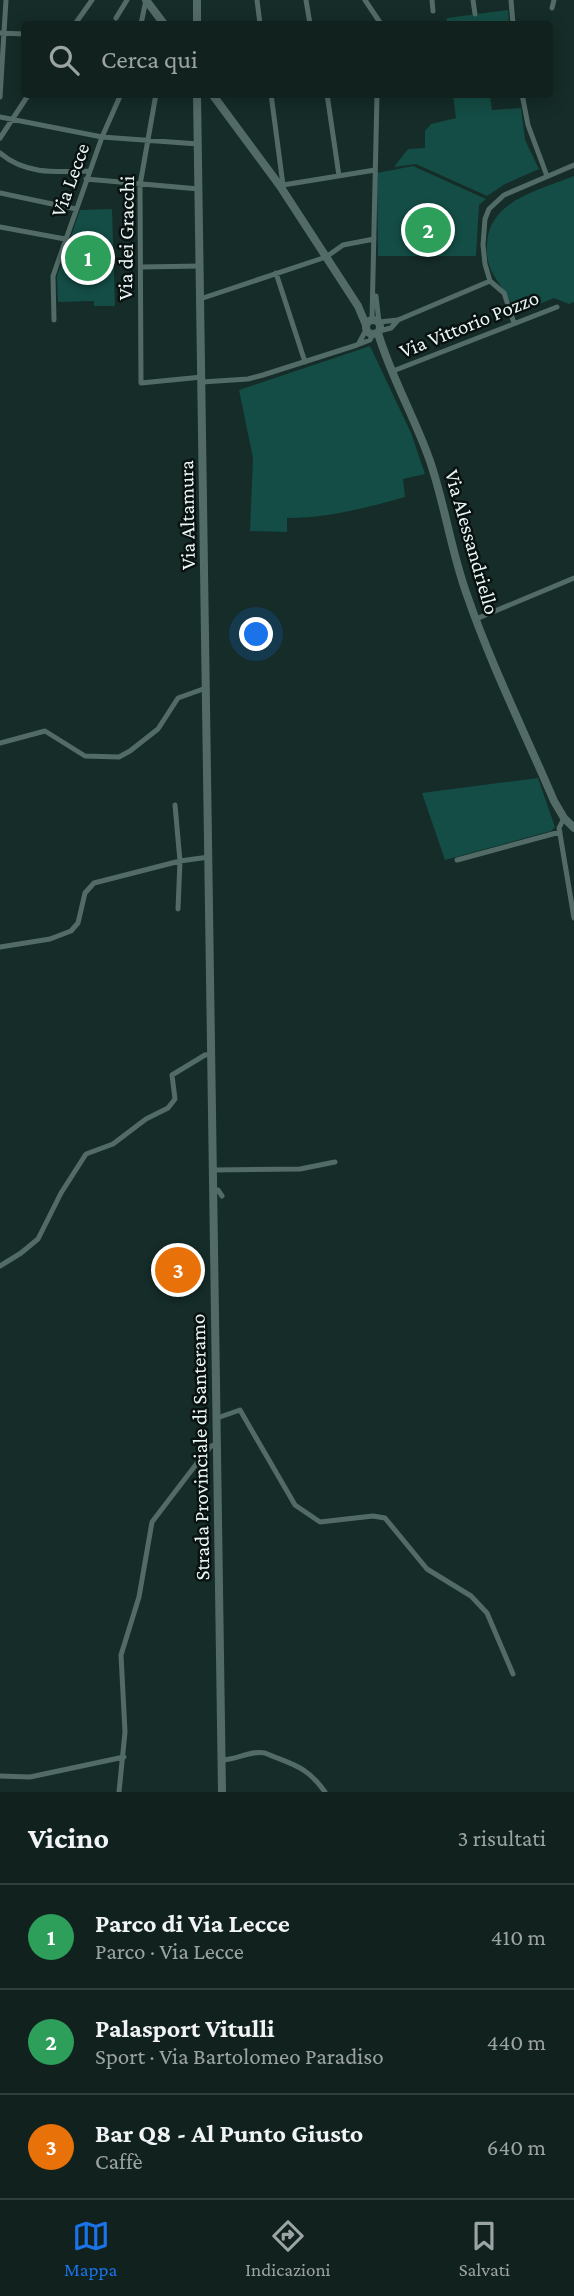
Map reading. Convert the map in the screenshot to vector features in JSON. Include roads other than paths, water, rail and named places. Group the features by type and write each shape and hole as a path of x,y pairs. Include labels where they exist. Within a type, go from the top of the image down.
{"main road":[{"path":"146,0 162,21"},
{"path":"197,0 197,21"},
{"name":"Via Altamura","path":"197,98 210,934"},
{"name":"Via Alessandriello","path":"215,98 282,186 373,328 377,345 393,371 431,464 459,572 475,619 554,801 574,828"},
{"name":"Strada Provinciale di Santeramo","path":"210,934 222,1792"}],"street":[{"path":"0,97 5,0"},
{"path":"77,21 92,0"},
{"path":"116,18 127,0"},
{"path":"142,21 146,0"},
{"path":"257,0 260,21"},
{"path":"306,0 310,21"},
{"path":"365,0 379,21"},
{"path":"432,0 433,11"},
{"path":"473,0 475,14"},
{"path":"511,0 513,21"},
{"path":"552,8 554,0"},
{"path":"2,33 21,34"},
{"path":"0,138 26,98"},
{"name":"Via Lecce","path":"54,320 53,276 86,179 119,98"},
{"name":"Via dei Gracchi","path":"155,98 140,185 141,383 202,379"},
{"path":"271,98 282,186 375,170"},
{"path":"328,98 339,176"},
{"path":"373,328 377,98"},
{"path":"523,98 528,125 547,176"},
{"path":"0,117 102,137 198,144"},
{"path":"0,153 18,165 41,171 89,171"},
{"path":"514,323 504,293 490,281 482,245 485,219 489,209 504,195 574,165"},
{"path":"86,179 199,189"},
{"path":"0,193 76,209"},
{"path":"0,227 65,239"},
{"path":"200,299 326,257 343,244 374,239"},
{"path":"142,267 200,266"},
{"path":"276,274 304,362"},
{"path":"202,379 248,379 357,345 373,328 490,281"},
{"name":"Via Vittorio Pozzo","path":"393,371 556,307"},
{"path":"475,619 574,578"},
{"path":"0,743 45,731 85,756 118,757 158,729 178,698 206,688"},
{"path":"175,805 180,861 178,909"},
{"path":"564,818 560,832 574,918"},
{"path":"457,860 560,832"},
{"path":"0,947 50,939 71,931 78,923 85,892 94,883 180,861 209,858"},
{"path":"0,1266 38,1239 61,1193 86,1154 113,1144 146,1119 168,1108 175,1099 172,1075 205,1055 212,1054"},
{"path":"213,1170 300,1169 334,1162"},
{"path":"214,1190 218,1190 222,1196"},
{"path":"217,1419 240,1410 290,1498 314,1520 326,1522 373,1516 385,1518 427,1569 471,1596 487,1613 513,1674"},
{"path":"119,1792 124,1757 121,1655 139,1597 152,1522 204,1454 211,1446 218,1444"},
{"path":"221,1760 259,1752 305,1769 325,1792"},
{"path":"0,1776 30,1777 124,1757"}],"place":[{"name":"Palasport Vitulli","path":"428,230"},
{"name":"Parco di Via Lecce","path":"88,258"},
{"name":"Bar Q8 - Al Punto Giusto","path":"178,1270"}]}
